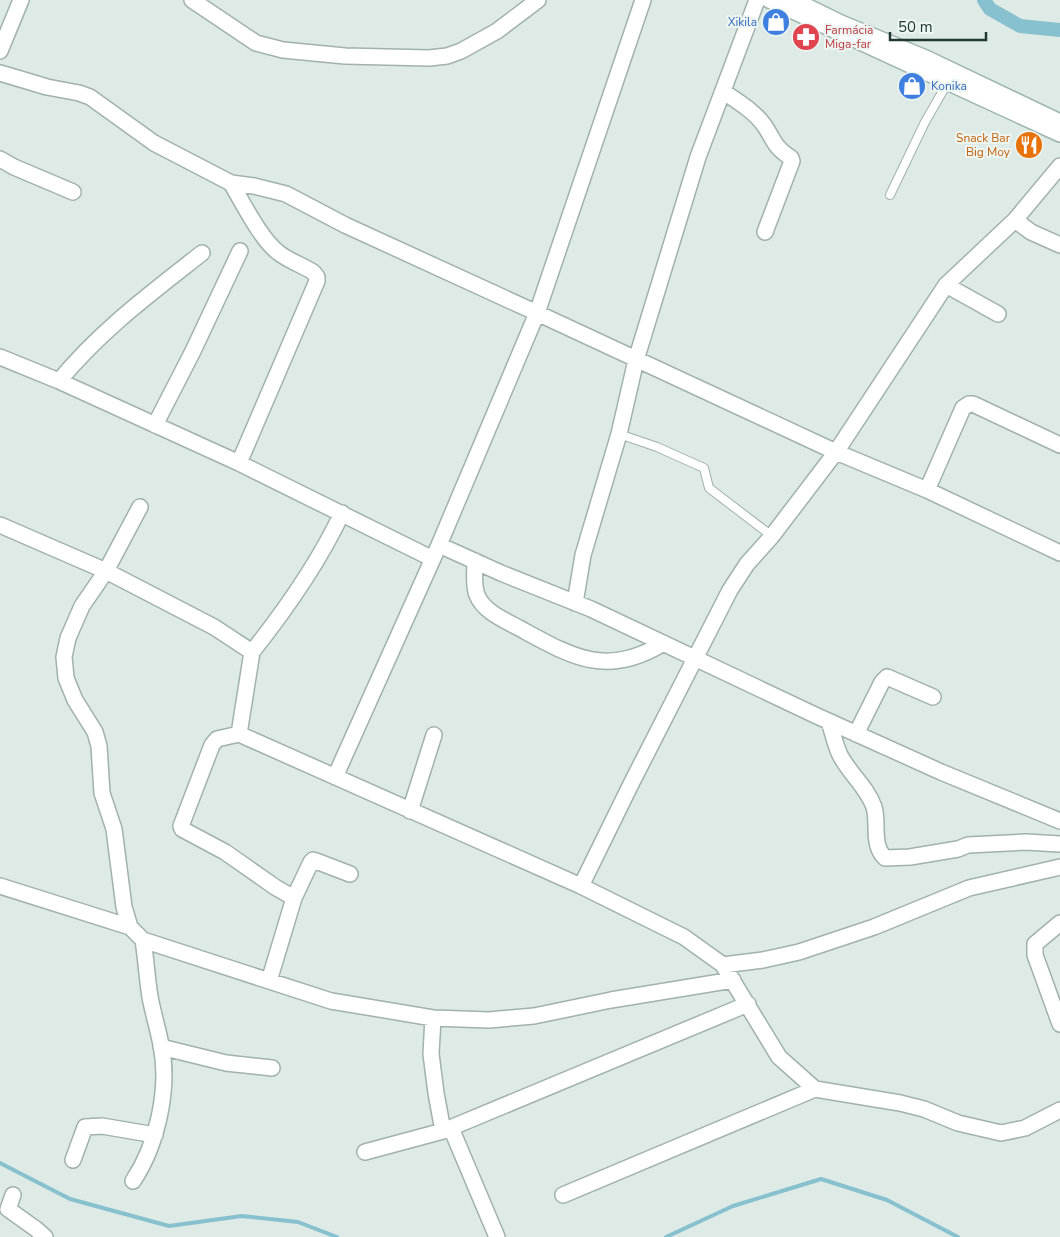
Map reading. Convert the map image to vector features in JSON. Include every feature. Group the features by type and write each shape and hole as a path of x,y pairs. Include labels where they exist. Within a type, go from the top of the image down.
{"street":[{"path":"0,51 21,0"},
{"path":"192,0 256,43 283,50 345,56 429,58 447,56 468,47 497,31 538,0"},
{"path":"335,777 436,552 537,312 643,0"},
{"path":"575,603 583,555 619,434 636,360 698,157 757,0"},
{"path":"769,0 1060,134"},
{"path":"794,0 841,23 928,59 1060,122"},
{"path":"0,73 90,97 154,143 231,184 254,186 286,194 345,225 537,312 636,360 836,452 927,490 1060,553"},
{"path":"724,92 748,109 763,124 776,147 791,158 792,161 765,232"},
{"path":"0,160 73,192"},
{"path":"581,886 730,590 747,564 772,536 836,452 946,285 1014,220 1060,166"},
{"path":"231,184 247,211 274,249 281,255 313,272 317,277 239,463"},
{"path":"1014,220 1031,232 1060,245"},
{"path":"155,425 240,251"},
{"path":"59,380 81,354 99,337 202,252"},
{"path":"946,285 998,314"},
{"path":"0,357 59,380 342,513 436,552 476,561 500,573 575,603 829,722 941,772 1060,821"},
{"path":"927,490 963,408 969,404 974,404 1060,445"},
{"path":"130,927 121,890 114,829 102,793 99,746 95,732 75,700 66,678 64,657 68,638 82,606 106,571 140,507"},
{"path":"239,734 252,652 306,580 328,544 342,513"},
{"path":"0,525 106,571 214,627 252,652"},
{"path":"476,561 475,583 477,595 483,605 502,619 559,649 582,658 602,661 637,657 662,644"},
{"path":"856,734 882,682 888,677 933,697"},
{"path":"829,722 841,756 873,804 877,844 880,853 885,858 910,857 958,850 968,845 1026,842 1060,844"},
{"path":"294,898 242,863 182,829 181,826 212,745 217,739 239,734 581,886 684,937 723,965 779,1057 814,1089"},
{"path":"410,811 434,736"},
{"path":"269,981 294,898 313,860 350,874"},
{"path":"723,965 763,960 799,952 874,927 970,888 1060,867"},
{"path":"0,886 130,927 143,940 331,1001 433,1018 489,1020 534,1016 611,1000 733,980"},
{"path":"1060,924 1035,944 1035,954 1060,1024"},
{"path":"133,1182 143,1166 155,1135 163,1071 162,1046 149,992 143,940"},
{"path":"365,1152 447,1129 748,1004"},
{"path":"433,1018 431,1063 447,1129 497,1237"},
{"path":"162,1046 226,1063 272,1068"},
{"path":"563,1195 814,1089 900,1103 924,1109 958,1124 1001,1133 1025,1128 1060,1110"},
{"path":"73,1160 85,1128 108,1127 155,1135"},
{"path":"13,1195 8,1209 45,1237"}],"lane":[{"path":"890,195 925,122 948,82"},
{"path":"619,434 657,447 704,468 709,488 772,536"}],"waterway":[{"path":"984,0 990,9 1020,26 1060,30"},
{"path":"0,1163 70,1199 169,1226 242,1216 298,1222 337,1237"},
{"path":"666,1237 733,1206 821,1179 887,1200 958,1237"}],"place":[{"name":"Xikila","path":"776,22"},
{"name":"Farmácia Miga-far","path":"806,37"},
{"name":"Konika","path":"912,86"},
{"name":"Snack Bar Big Moy","path":"1029,145"}]}
